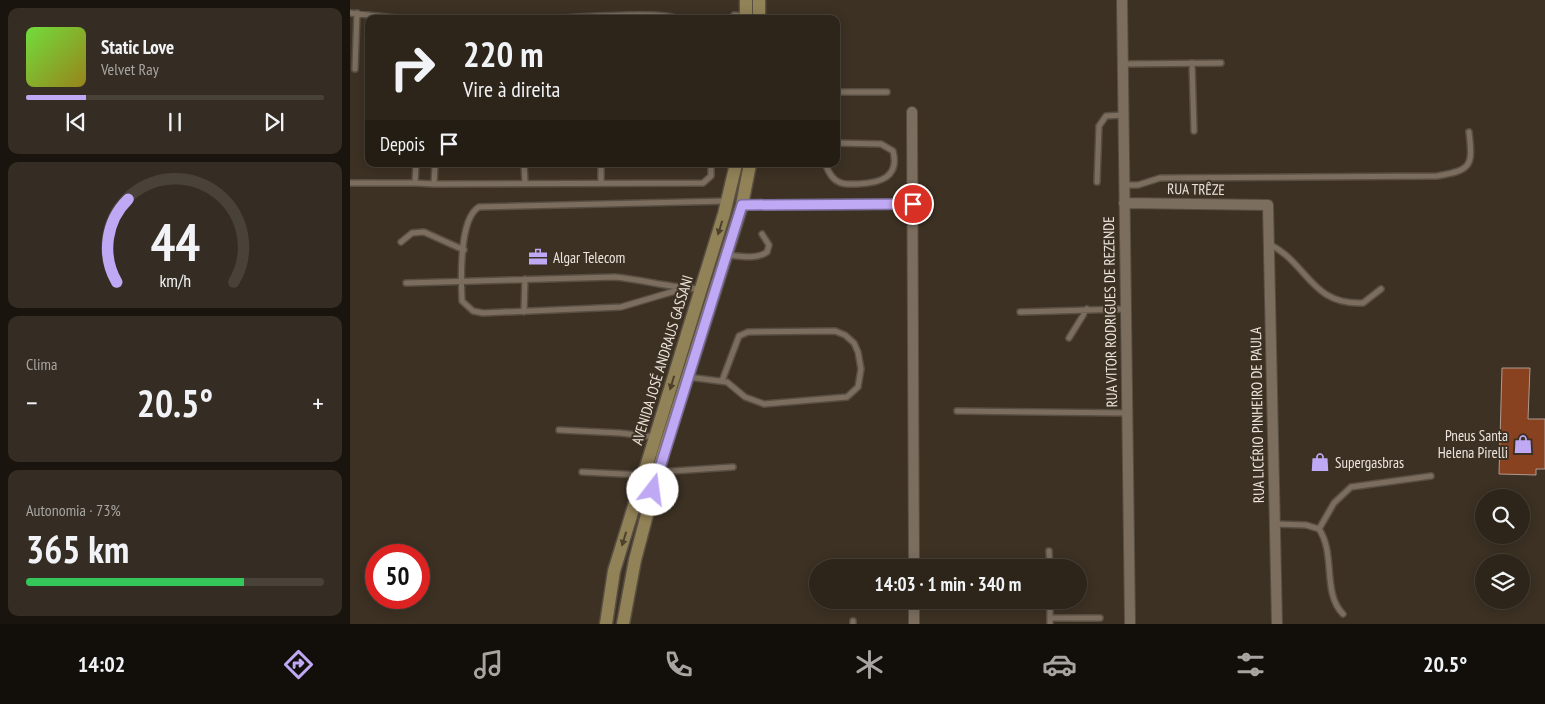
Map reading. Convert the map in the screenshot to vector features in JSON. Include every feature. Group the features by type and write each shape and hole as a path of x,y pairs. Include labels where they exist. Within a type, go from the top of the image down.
{"main road":[{"path":"746,0 752,15"},
{"path":"754,15 759,0"},
{"name":"AVENIDA JOSÉ ANDRAUS GASSANI","path":"623,624 627,597 658,472 656,437 700,294 735,167"},
{"name":"AVENIDA JOSÉ ANDRAUS GASSANI","path":"606,624 609,594 644,475 657,452 687,377 742,205 749,167"},
{"path":"700,294 711,302"},
{"path":"609,594 627,597"}],"street":[{"name":"RUA VITOR RODRIGUES DE REZENDE","path":"1122,0 1130,624"},
{"path":"912,112 914,559"},
{"name":"RUA TRÊZE","path":"1124,203 1268,204"},
{"path":"742,205 913,204"},
{"name":"RUA LICÉRIO PINHEIRO DE PAULA","path":"1268,204 1277,624"},
{"path":"914,609 914,624"}],"lane":[{"path":"350,13 373,15"},
{"path":"356,69 357,13"},
{"path":"1192,63 1194,131"},
{"path":"1122,64 1221,63"},
{"path":"840,92 887,92"},
{"path":"1097,182 1099,126 1106,116 1123,115"},
{"path":"1123,186 1138,185 1160,178 1437,176 1457,173 1470,162 1472,157 1469,132"},
{"path":"826,167 832,176 845,184 874,184 883,181 894,166 893,151 881,144 840,143"},
{"path":"416,167 416,183"},
{"path":"434,184 435,167"},
{"path":"524,167 525,182"},
{"path":"601,167 601,183"},
{"path":"350,183 704,183 711,176 711,167"},
{"path":"682,289 621,307 524,312 483,313 474,311 462,301 461,281 467,222 473,210 479,207 727,201"},
{"path":"401,242 412,233 424,232 464,250"},
{"path":"726,255 752,257 764,254 769,246 762,234"},
{"path":"1269,244 1288,255 1316,288 1331,299 1363,303 1381,289"},
{"path":"406,282 615,277 644,280 700,294"},
{"path":"524,280 524,312"},
{"path":"1020,312 1125,309"},
{"path":"1069,338 1087,310"},
{"path":"687,377 722,381 733,386 745,397 753,401 773,404 847,397 858,387 861,369 858,352 854,343 835,331 748,332 739,336 722,381"},
{"path":"957,411 1127,413"},
{"path":"560,430 620,432 656,437"},
{"path":"658,472 733,467"},
{"path":"582,472 644,475"},
{"path":"1320,529 1334,502 1351,487 1431,476"},
{"path":"1275,524 1306,525 1320,529 1326,542 1335,603 1344,614"},
{"path":"1049,551 1049,559"},
{"path":"1050,609 1050,624"},
{"path":"1050,618 1100,618"}],"building":[{"name":"Pneus Santa Helena Pirelli","path":"1502,368 1530,368 1528,419 1545,419 1545,469 1536,469 1536,475 1499,474"}],"place":[{"name":"Algar Telecom","path":"538,257"},
{"name":"Pneus Santa Helena Pirelli","path":"1523,444"},
{"name":"Supergasbras","path":"1320,462"}],"route":[{"path":"653,490 742,205 913,204"}]}
